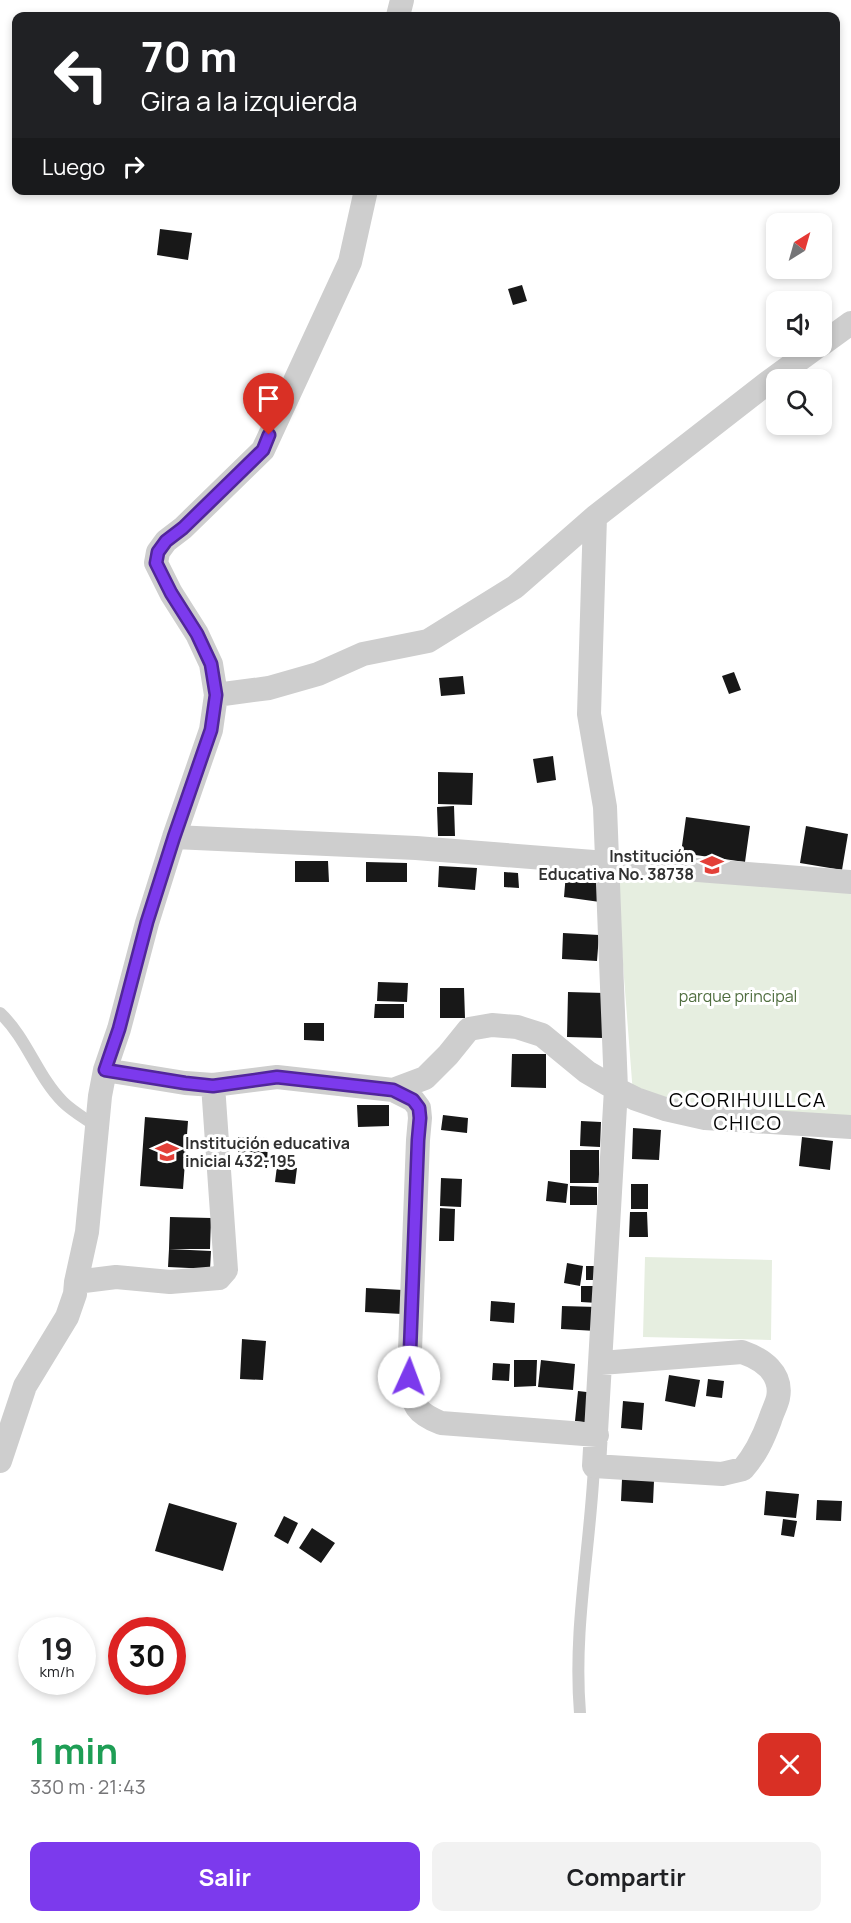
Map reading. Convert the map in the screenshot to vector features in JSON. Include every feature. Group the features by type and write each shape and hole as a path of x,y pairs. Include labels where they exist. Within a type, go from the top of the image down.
{"street":[{"path":"0,1461 26,1386 67,1317 75,1294 87,1232 100,1096 105,1070 119,1029 147,922 211,730 216,695 211,664 197,634 171,593 156,563 158,552 166,541 183,528 263,450 350,262 365,195"},
{"path":"832,337 851,323"},
{"path":"216,695 269,688 318,674 363,654 428,641 515,587 595,517 803,357"},
{"path":"595,517 589,714 605,807 616,1089 594,1466 722,1474 743,1469 760,1444 778,1397 777,1381 771,1368 758,1358 742,1352 601,1363"},
{"path":"174,837 416,848 851,882"},
{"path":"393,1090 425,1078 469,1029 492,1025 517,1027 542,1035 588,1072 616,1089 665,1109 705,1118 851,1127"},
{"path":"105,1070 213,1086 277,1077 393,1090 413,1100 419,1108 420,1118 409,1377 415,1404 419,1411 441,1423 597,1435"},
{"path":"76,1282 116,1277 170,1282 209,1280 219,1278 226,1270 213,1086"}],"lane":[{"path":"0,1013 24,1042 45,1078 63,1102 97,1127"},
{"path":"580,1713 578,1680 582,1592 594,1466"}],"green space":[{"name":"parque principal","path":"616,874 851,890 851,1117 712,1108 633,1094"},
{"path":"645,1257 772,1260 771,1340 643,1337"}],"building":[{"path":"160,229 192,233 188,260 157,255"},
{"path":"522,285 527,301 513,305 508,289"},
{"path":"734,672 741,690 729,694 722,676"},
{"path":"463,676 465,694 441,696 439,678"},
{"path":"553,756 556,780 537,783 533,759"},
{"path":"438,772 473,773 472,805 438,804"},
{"path":"454,806 455,836 438,836 437,807"},
{"path":"686,817 750,826 745,862 681,853"},
{"path":"806,826 848,834 842,870 800,863"},
{"path":"295,861 328,861 329,882 295,882"},
{"path":"366,862 407,863 407,882 366,882"},
{"path":"439,866 477,868 475,890 438,887"},
{"path":"504,872 518,873 519,888 504,887"},
{"path":"566,873 602,877 600,902 564,897"},
{"path":"563,933 599,935 597,961 562,959"},
{"path":"378,982 408,983 407,1002 377,1001"},
{"path":"440,988 464,988 465,1018 440,1018"},
{"path":"568,992 605,993 604,1038 567,1037"},
{"path":"375,1004 404,1004 404,1018 374,1018"},
{"path":"304,1023 324,1023 324,1041 304,1040"},
{"path":"512,1054 546,1054 546,1088 511,1087"},
{"path":"357,1105 389,1105 389,1126 358,1127"},
{"path":"443,1115 468,1118 467,1133 441,1130"},
{"path":"145,1117 188,1121 183,1189 140,1186"},
{"path":"581,1121 601,1122 600,1147 580,1146"},
{"path":"633,1128 661,1130 659,1160 632,1159"},
{"path":"238,1137 268,1138 267,1168 238,1167"},
{"path":"802,1137 833,1141 830,1170 799,1166"},
{"path":"570,1150 599,1150 599,1183 570,1183"},
{"path":"277,1166 297,1168 295,1184 275,1182"},
{"path":"441,1178 462,1179 461,1207 440,1206"},
{"path":"548,1181 568,1184 566,1203 546,1201"},
{"path":"631,1184 648,1184 648,1209 631,1209"},
{"path":"570,1186 597,1187 597,1205 570,1205"},
{"path":"440,1208 455,1209 454,1241 439,1241"},
{"path":"630,1212 647,1212 648,1237 629,1237"},
{"path":"170,1217 211,1218 210,1249 169,1249"},
{"path":"169,1249 211,1251 210,1269 168,1267"},
{"path":"567,1263 583,1266 580,1286 564,1283"},
{"path":"586,1266 601,1266 600,1280 586,1280"},
{"path":"581,1286 598,1286 598,1303 581,1302"},
{"path":"366,1288 403,1290 402,1314 365,1312"},
{"path":"491,1301 515,1303 514,1323 490,1321"},
{"path":"562,1306 597,1307 596,1331 561,1329"},
{"path":"242,1339 266,1341 263,1380 240,1379"},
{"path":"514,1360 537,1360 536,1386 514,1387"},
{"path":"541,1360 575,1364 573,1390 538,1387"},
{"path":"493,1363 510,1364 509,1381 492,1380"},
{"path":"669,1375 700,1380 695,1407 665,1401"},
{"path":"708,1379 724,1381 722,1398 706,1396"},
{"path":"578,1391 595,1393 592,1423 575,1421"},
{"path":"623,1401 644,1403 642,1430 621,1428"},
{"path":"622,1479 654,1481 653,1503 621,1501"},
{"path":"766,1491 799,1494 796,1518 764,1515"},
{"path":"817,1500 842,1501 841,1521 816,1520"},
{"path":"169,1503 237,1523 223,1571 155,1551"},
{"path":"284,1516 298,1523 288,1544 274,1536"},
{"path":"783,1519 797,1521 794,1537 781,1535"},
{"path":"312,1528 335,1543 321,1563 299,1548"}],"place":[{"name":"Institución Educativa No. 38738","path":"712,865"},
{"name":"Institución educativa inicial 432-195","path":"167,1152"}],"district":[{"name":"CCORIHUILLCA CHICO","path":"748,1110"}],"route":[{"path":"269,435 263,450 183,528 166,541 158,552 156,563 171,593 197,634 211,664 216,695 211,730 183,807 147,922 119,1029 105,1070 213,1086 277,1077 393,1090 413,1100 419,1108 420,1118 409,1377"}]}
